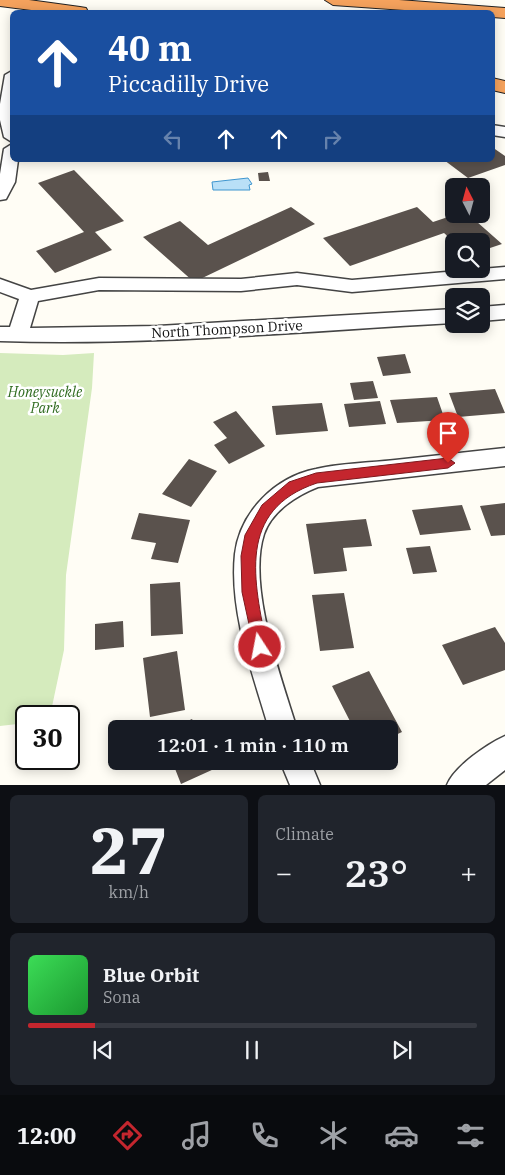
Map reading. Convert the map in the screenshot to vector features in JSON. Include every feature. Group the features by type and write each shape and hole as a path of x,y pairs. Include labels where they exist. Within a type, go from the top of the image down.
{"highway":[{"path":"334,0 466,10"},
{"path":"477,0 505,1"},
{"path":"0,1 65,10"}],"street":[{"path":"10,88 6,114 10,129"},
{"path":"0,195 7,182 10,162"},
{"path":"0,285 30,296 99,284 161,286 241,285 297,279 352,286 505,273"},
{"path":"9,335 30,296"},
{"path":"490,313 505,312"},
{"name":"North Thompson Drive","path":"9,335 158,333 445,317"},
{"path":"280,720 260,647 249,592 248,556 251,535 258,521 281,495 294,486 316,478 505,457"},
{"path":"462,785 505,751"},
{"path":"299,770 305,785"}],"green space":[{"name":"Honeysuckle Park","path":"0,353 63,355 94,353 92,388 66,575 64,650 52,705 15,705 15,724 0,726"}],"water":[{"path":"248,178 252,184 249,185 250,190 213,190 212,182"}],"building":[{"path":"495,149 505,156 505,165 468,178 447,162 495,162"},
{"path":"74,170 124,221 95,232 112,250 55,273 36,251 84,232 38,183"},
{"path":"268,172 270,181 259,181 258,173"},
{"path":"291,207 315,224 194,282 143,237 180,221 208,245"},
{"path":"417,207 433,222 445,218 445,223 478,223 490,233 444,233 350,266 323,238"},
{"path":"490,233 502,244 490,248"},
{"path":"405,354 411,373 383,376 377,357"},
{"path":"373,381 378,398 354,400 350,383"},
{"path":"495,389 505,413 458,417 449,393"},
{"path":"437,397 445,420 397,423 390,400"},
{"path":"380,401 386,424 349,427 344,404"},
{"path":"322,403 328,431 276,435 272,406"},
{"path":"236,411 265,446 229,464 214,445 227,438 213,422"},
{"path":"189,459 217,471 191,507 162,494"},
{"path":"505,503 505,535 491,536 480,506"},
{"path":"462,505 471,530 420,535 412,510"},
{"path":"139,513 190,520 178,563 151,559 156,543 131,539"},
{"path":"366,519 372,546 343,548 347,571 314,574 306,524"},
{"path":"430,546 437,572 413,574 406,548"},
{"path":"180,582 183,634 151,636 150,584"},
{"path":"344,593 354,648 320,651 312,595"},
{"path":"123,621 124,647 95,650 95,624"},
{"path":"495,627 505,643 505,670 463,685 442,645"},
{"path":"177,651 185,710 150,717 143,658"},
{"path":"369,671 396,720 349,720 332,686"},
{"path":"398,725 402,732 398,734"},
{"path":"176,770 212,770 181,784"}],"route":[{"path":"260,647 249,592 248,556 251,535 267,508 294,486 316,478 448,463"}]}
